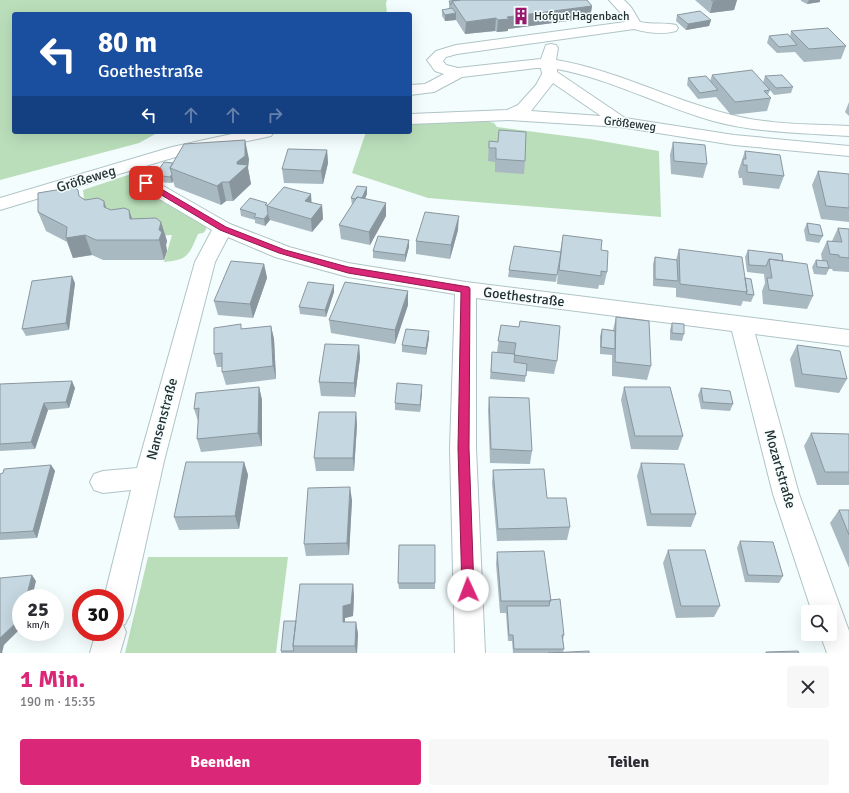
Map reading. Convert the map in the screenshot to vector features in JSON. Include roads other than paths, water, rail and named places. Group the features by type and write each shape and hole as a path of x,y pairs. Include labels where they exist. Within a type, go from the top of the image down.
{"street":[{"path":"616,0 626,10 634,25"},
{"path":"671,28 650,29 634,25 549,29 441,54 436,60 440,68 458,73 549,68 585,70 624,87 699,111 757,125 849,131"},
{"path":"509,115 524,109 543,87 549,68 549,29"},
{"path":"459,36 479,46"},
{"path":"549,68 620,122"},
{"path":"412,90 428,89 458,73"},
{"name":"Größeweg","path":"412,119 509,115 620,122 734,140 849,152"},
{"name":"Größeweg","path":"0,204 178,151 228,146 260,134"},
{"name":"Goethestraße","path":"146,183 223,228 282,252 321,264 348,270 466,289 849,338"},
{"name":"Nansenstraße","path":"121,589 147,478 205,262 223,228"},
{"path":"466,289 464,448 470,653"},
{"name":"Mozartstraße","path":"741,323 786,494 825,605"},
{"path":"103,482 147,478"},
{"path":"837,639 842,653"},
{"path":"105,653 108,641"}],"place":[{"name":"Hofgut Hagenbach","path":"521,16"}]}
